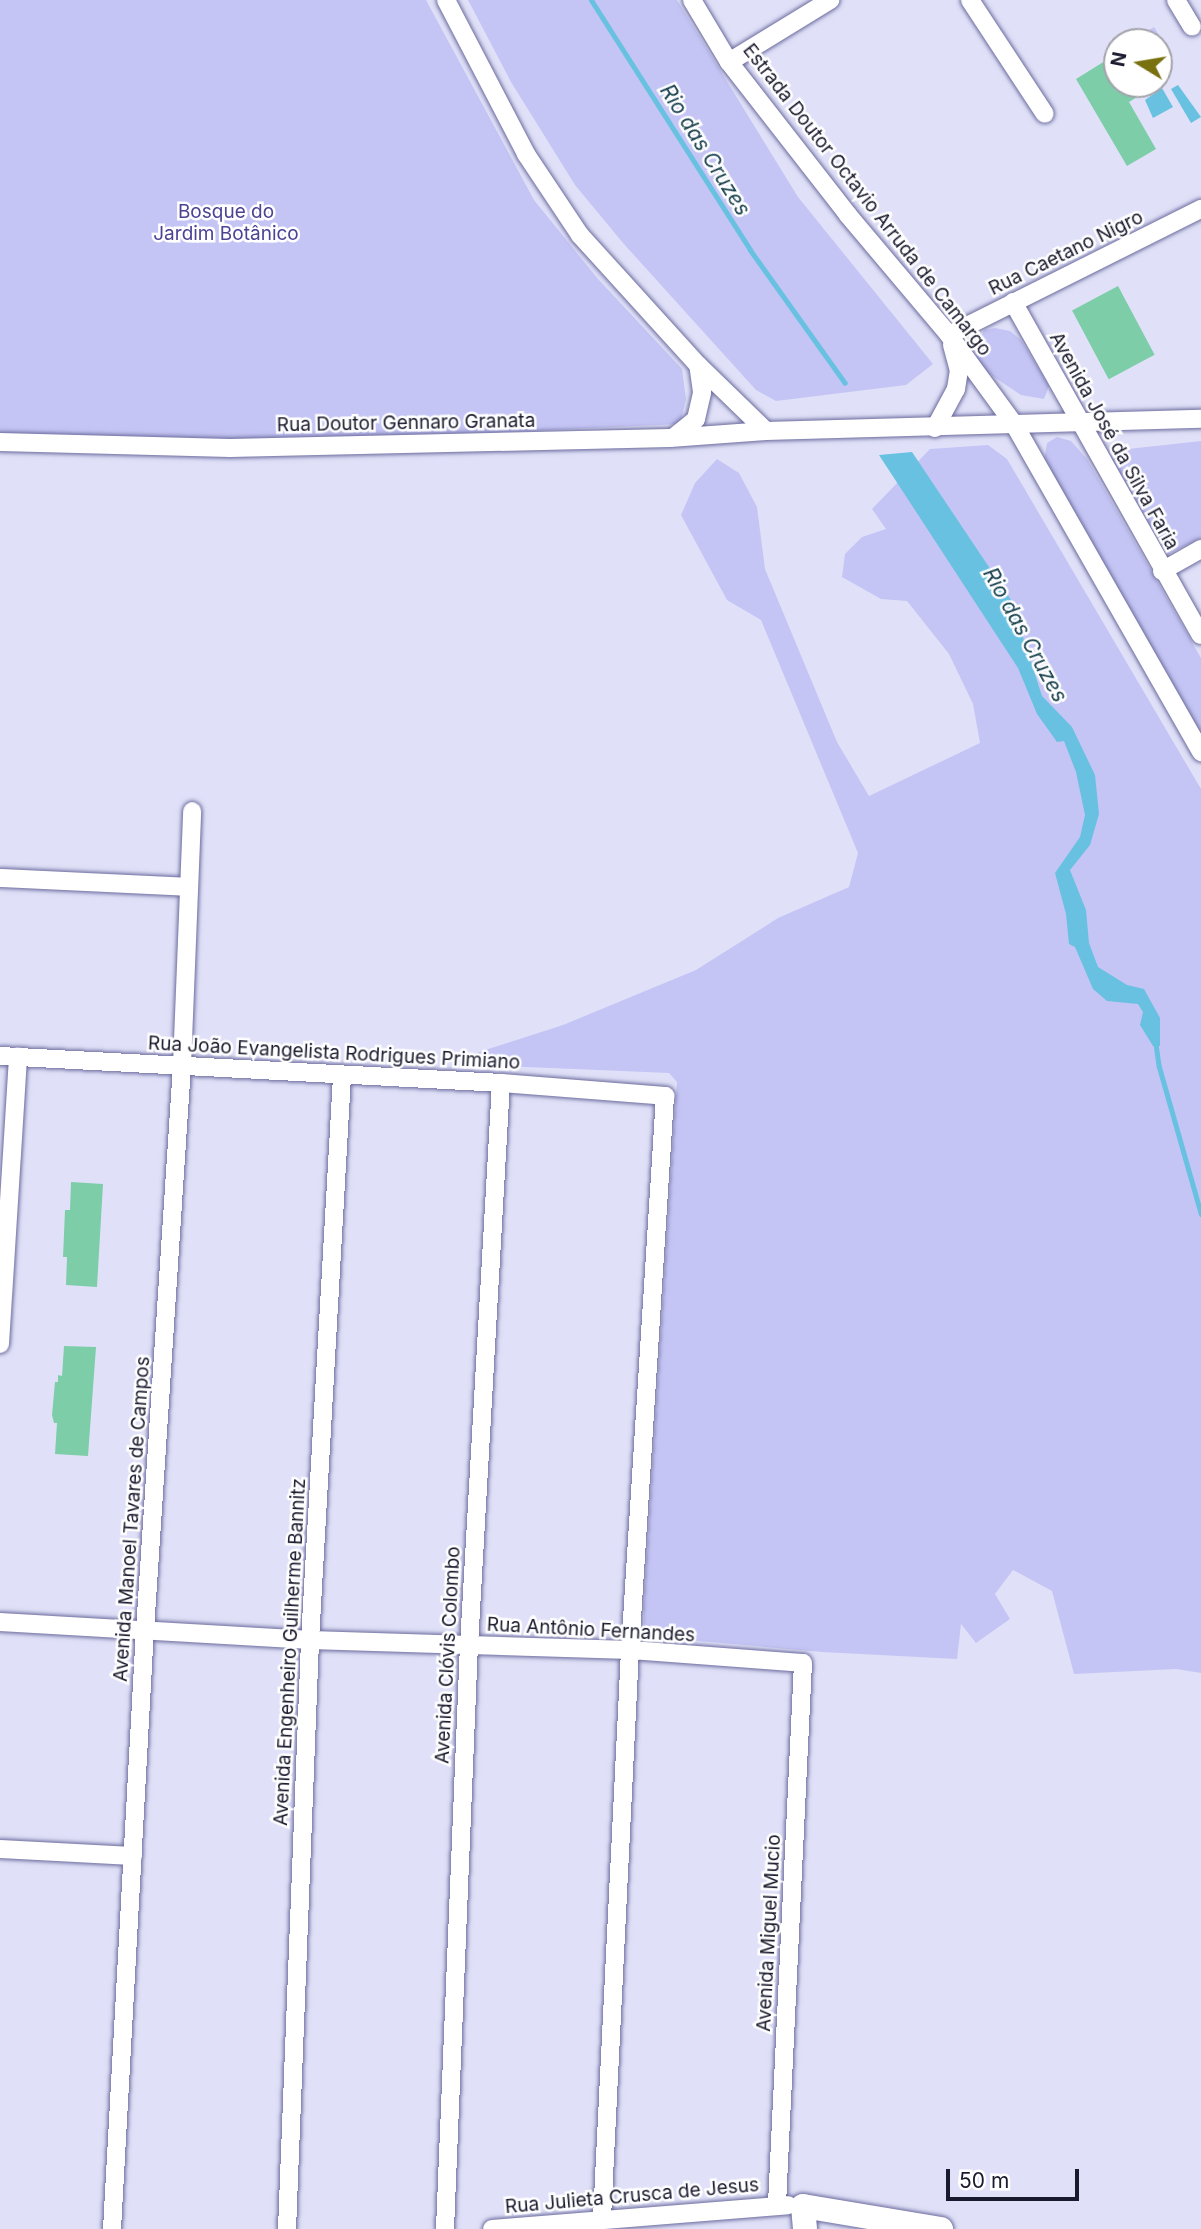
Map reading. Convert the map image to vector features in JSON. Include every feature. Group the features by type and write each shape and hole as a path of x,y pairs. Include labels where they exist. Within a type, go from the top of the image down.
{"street":[{"path":"446,0 526,154 580,234 698,365 766,432"},
{"name":"Estrada Doutor Octavio Arruda de Camargo","path":"692,0 729,62 848,215 949,335 1014,424 1201,752"},
{"path":"729,62 830,0"},
{"path":"970,0 1045,114"},
{"path":"1176,0 1192,27"},
{"name":"Rua Caetano Nigro","path":"949,335 1201,209"},
{"name":"Avenida José da Silva Faria","path":"1013,302 1083,422 1162,571 1201,635"},
{"path":"928,428 956,389 959,371 949,335"},
{"path":"670,438 686,430 696,419 702,392 698,365"},
{"path":"928,428 1201,419"},
{"name":"Rua Doutor Gennaro Granata","path":"0,442 230,448 670,438 766,432 928,428"},
{"path":"1162,571 1201,549"},
{"name":"Avenida Manoel Tavares de Campos","path":"112,2229 145,1630 181,1065 192,811"},
{"path":"0,877 187,887"},
{"path":"0,1344 9,1056"},
{"name":"Rua João Evangelista Rodrigues Primiano","path":"9,1056 342,1077 501,1083 665,1096 629,1650"},
{"name":"Avenida Engenheiro Guilherme Bannitz","path":"287,2229 310,1640 342,1077"},
{"name":"Avenida Clóvis Colombo","path":"445,2229 469,1645 501,1083"},
{"name":"Rua Antônio Fernandes","path":"0,1622 310,1640 629,1650 803,1663"},
{"path":"602,2219 629,1650"},
{"name":"Avenida Miguel Mucio","path":"777,2205 803,1663"},
{"path":"0,1849 133,1856"},
{"name":"Rua Julieta Crusca de Jesus","path":"492,2229 777,2205 804,2217"},
{"path":"804,2217 941,2229"}],"green space":[{"name":"Bosque do Jardim Botânico","path":"0,0 426,0 534,200 598,279 682,369 686,399 680,424 203,446 0,437"},
{"path":"468,0 677,0 798,197 933,364 906,385 776,401 756,390 623,243 575,185 511,82"},
{"path":"995,328 1010,331 1021,340 1049,386 1044,399 1021,395 985,371 976,357 977,344 984,330"},
{"path":"1057,437 1071,441 1087,459 1201,658 1201,734 1044,460 1047,443"},
{"path":"1201,441 1201,538 1168,554 1164,552 1109,458 1113,451"},
{"path":"988,445 1007,459 1201,789 1201,1673 1176,1669 1074,1674 1052,1591 1013,1570 995,1594 1010,1619 976,1643 961,1624 957,1659 822,1652 654,1637 644,1627 644,1606 677,1082 669,1073 479,1065 473,1054 563,1025 696,970 778,918 849,887 858,853 761,620 727,600 681,515 695,483 717,459 739,473 757,507 765,569 837,742 869,796 980,743 973,704 949,654 907,601 881,599 842,577 845,554 862,537 886,529 872,509 930,449"}],"shaded area":[{"path":"1178,85 1201,117 1191,123 1173,88"},
{"path":"1168,98 1173,107 1153,118 1145,100"},
{"path":"912,452 1011,600 1042,696 1072,727 1095,775 1099,814 1090,845 1070,870 1086,910 1089,943 1098,967 1127,985 1144,989 1160,1018 1160,1046 1153,1046 1140,1025 1143,1012 1138,1004 1107,1001 1093,989 1075,947 1069,944 1066,914 1055,873 1080,837 1085,815 1076,772 1064,741 1057,742 1037,714 1018,668 879,455"}],"building":[{"path":"1103,62 1103,98 1135,98 1129,102 1156,149 1127,166 1076,79"},
{"path":"1118,286 1155,355 1109,379 1072,310"},
{"path":"71,1182 103,1184 97,1287 66,1285 67,1257 63,1257 65,1210 70,1210"},
{"path":"64,1346 96,1347 88,1456 55,1454 57,1423 54,1423 52,1415 55,1382 58,1382 58,1375 62,1376"}],"waterway":[{"name":"Rio das Cruzes","path":"591,0 750,250 845,383"},
{"name":"Rio das Cruzes","path":"1155,1040 1159,1067 1201,1214"}]}
